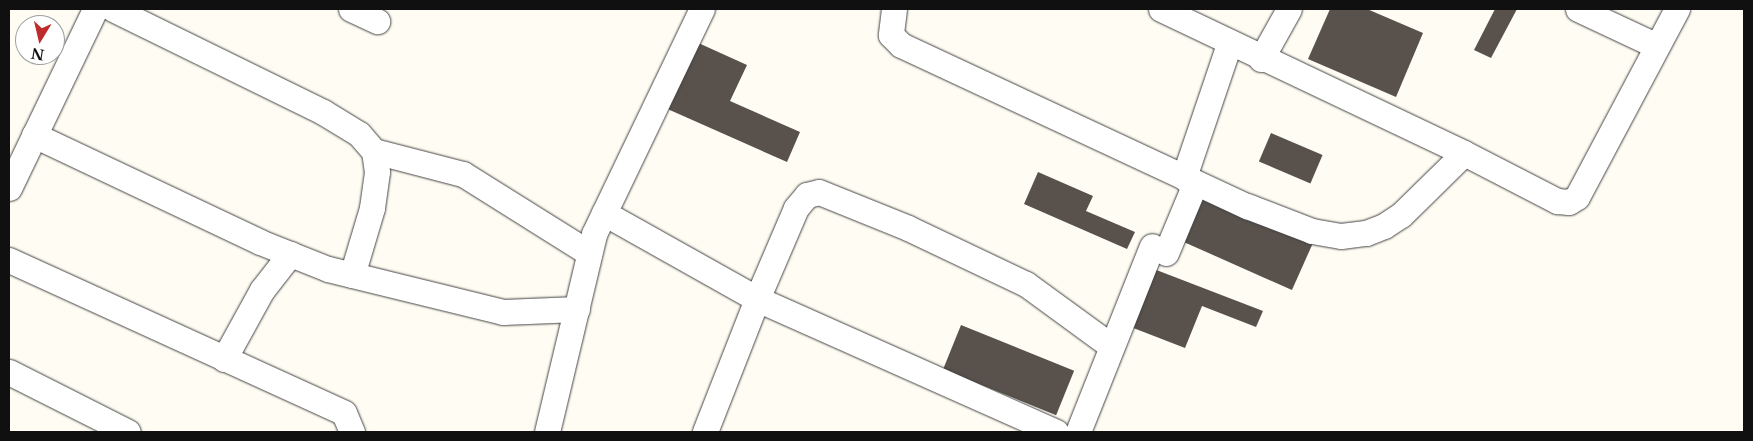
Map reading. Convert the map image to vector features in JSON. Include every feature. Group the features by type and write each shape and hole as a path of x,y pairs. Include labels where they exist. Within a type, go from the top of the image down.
{"street":[{"path":"9,188 96,9"},
{"path":"113,9 323,112 359,134 374,151 377,172 372,208 352,275"},
{"path":"352,9 377,21"},
{"path":"547,432 589,253 604,213 702,9"},
{"path":"894,9 891,34 901,45 1184,177 1312,231 1341,236 1366,233 1401,215 1464,153"},
{"path":"1161,9 1229,44 1464,153 1557,201 1569,202 1577,197 1677,9"},
{"path":"1261,59 1289,9"},
{"path":"1578,9 1657,46"},
{"path":"1184,177 1229,44"},
{"path":"34,136 290,254 352,275 503,312 577,309"},
{"path":"374,151 463,174 589,253"},
{"path":"1078,432 1111,346 1159,250 1194,186 1184,177"},
{"path":"705,432 756,299 796,208 807,195 819,192 834,196 994,266 1026,284 1111,346"},
{"path":"604,213 756,299 1049,431"},
{"path":"224,359 262,290 290,254"},
{"path":"9,260 344,412 352,432"},
{"path":"9,372 128,432"}],"building":[{"path":"1330,9 1367,9 1423,33 1396,97 1308,59"},
{"path":"1495,9 1517,9 1491,58 1474,50"},
{"path":"694,41 747,65 730,101 800,132 787,162 663,107"},
{"path":"1271,133 1323,155 1310,183 1259,162"},
{"path":"1038,172 1093,196 1086,211 1135,232 1127,249 1024,204"},
{"path":"1199,194 1312,244 1292,290 1179,240"},
{"path":"1146,266 1263,311 1256,327 1202,306 1185,348 1123,324"},
{"path":"961,325 1074,371 1056,415 943,370"}]}
